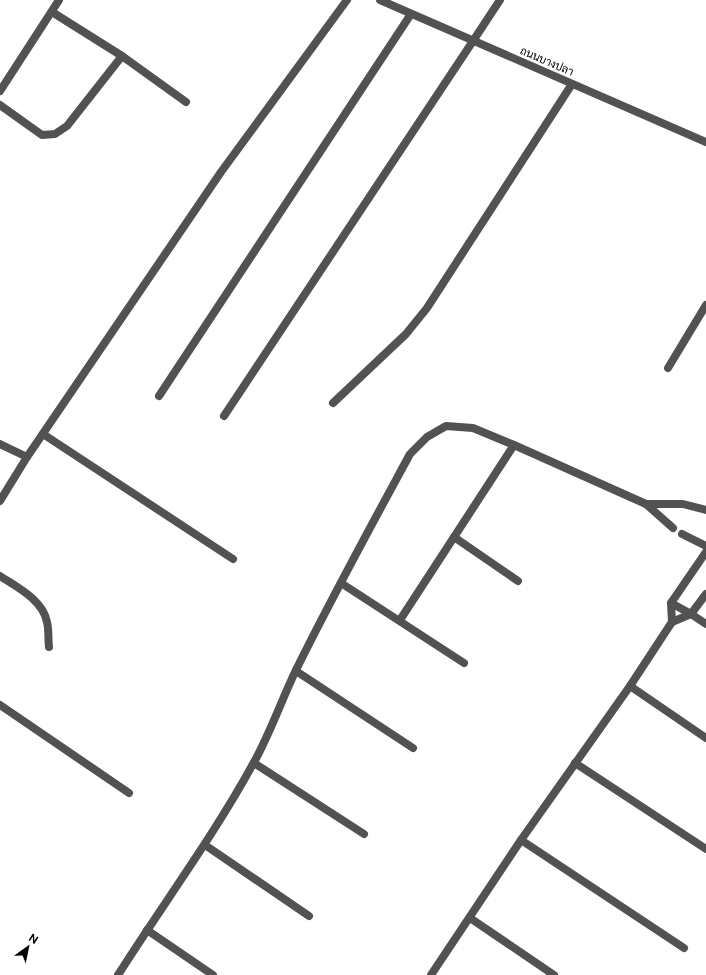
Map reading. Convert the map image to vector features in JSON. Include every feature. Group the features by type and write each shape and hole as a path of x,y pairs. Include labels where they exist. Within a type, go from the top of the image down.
{"street":[{"path":"0,91 60,0"},
{"path":"0,501 27,457 221,172 347,0"},
{"name":"ถนนบางปลา","path":"380,0 706,142"},
{"path":"224,416 500,0"},
{"path":"52,12 122,56 186,102"},
{"path":"159,396 411,14"},
{"path":"0,105 42,135 55,134 67,126 122,56"},
{"path":"333,403 406,334 427,308 572,84"},
{"path":"668,368 706,305"},
{"path":"118,975 205,846 254,763 296,671 341,583 410,454 427,436 446,426 473,428 646,504 673,528"},
{"path":"43,434 233,559"},
{"path":"0,444 27,457"},
{"path":"400,620 514,445"},
{"path":"646,504 683,504 706,510"},
{"path":"682,534 706,546"},
{"path":"454,537 518,581"},
{"path":"672,622 671,603 706,552"},
{"path":"0,576 22,591 41,607 47,621 49,647"},
{"path":"341,583 400,620 464,664"},
{"path":"431,975 575,763 630,686 672,622 692,614 706,594"},
{"path":"671,603 692,614 706,624"},
{"path":"296,671 413,748"},
{"path":"630,686 706,738"},
{"path":"0,705 129,793"},
{"path":"254,763 364,834"},
{"path":"575,763 706,849"},
{"path":"522,840 684,948"},
{"path":"205,846 309,916"},
{"path":"470,918 554,975"},
{"path":"147,930 213,975"}]}
